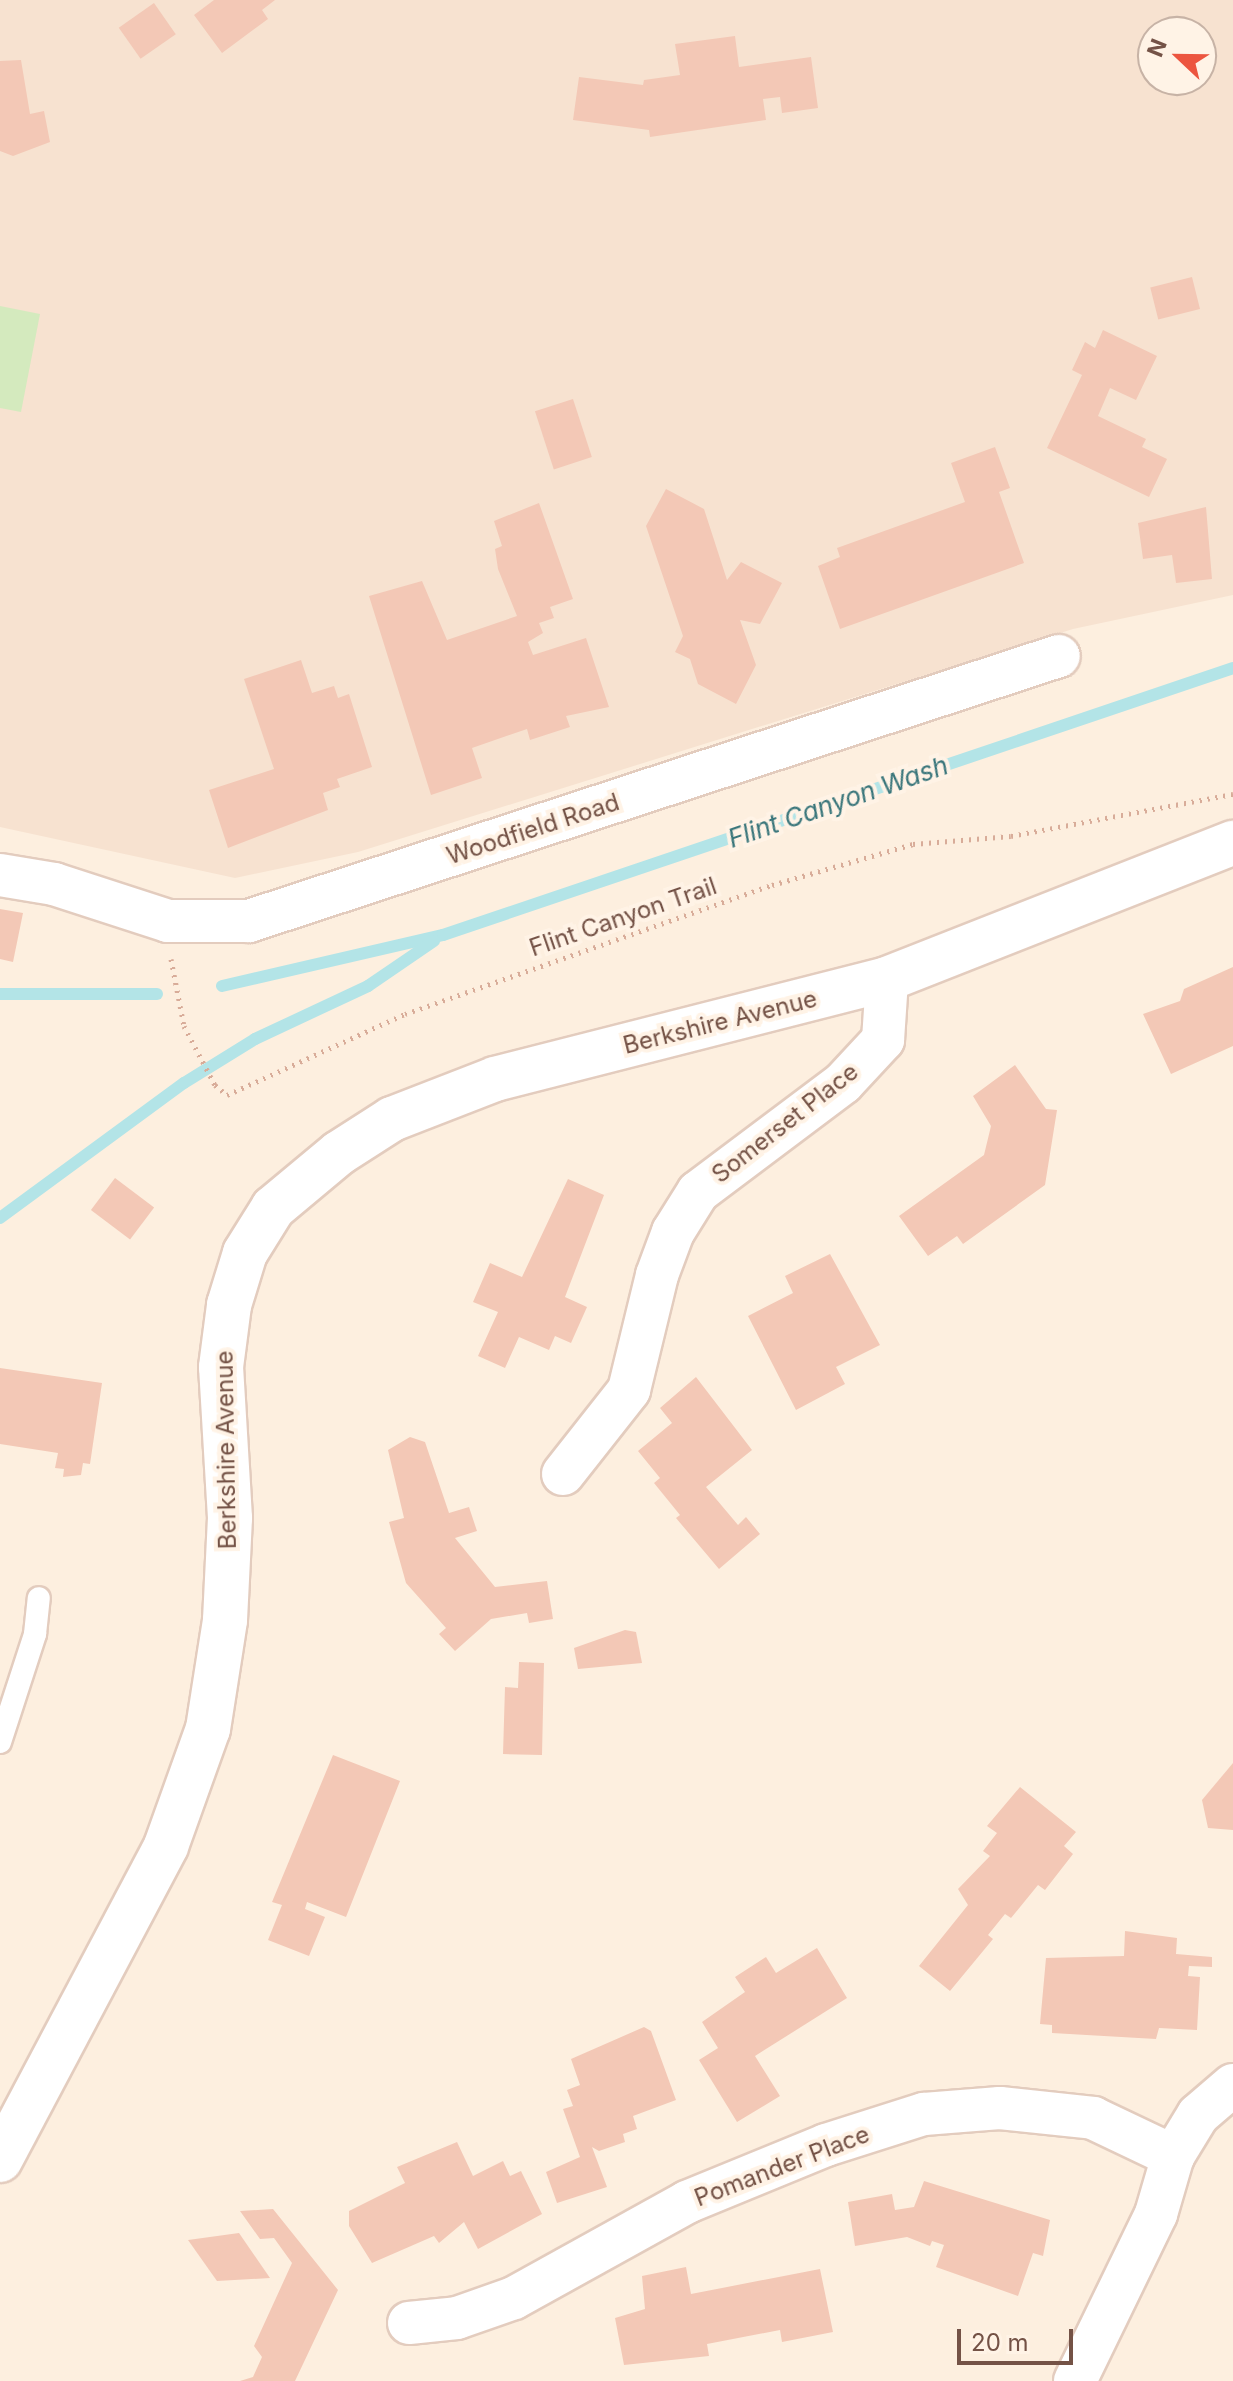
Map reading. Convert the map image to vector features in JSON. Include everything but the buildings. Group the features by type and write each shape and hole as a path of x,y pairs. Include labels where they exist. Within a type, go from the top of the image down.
{"street":[{"name":"Woodfield Road","path":"0,875 54,884 168,921 249,921 1059,656"},
{"name":"Berkshire Avenue","path":"0,2160 166,1846 208,1729 225,1620 230,1518 221,1367 229,1305 245,1253 273,1208 339,1153 392,1119 495,1079 887,979 1233,843"},
{"name":"Somerset Place","path":"563,1474 629,1390 657,1275 673,1232 698,1192 843,1083 883,1040 887,979"},
{"path":"1075,2381 1156,2214 1173,2156 1198,2115 1233,2085"},
{"name":"Pomander Place","path":"409,2323 457,2318 514,2298 687,2202 826,2145 924,2114 1000,2108 1093,2118 1173,2156"}],"lane":[{"path":"0,1742 35,1634 39,1598"}],"path":[{"name":"Flint Canyon Trail","path":"168,921 173,980 194,1045 215,1085 227,1095 405,1014 637,928 895,849 1011,836 1233,794"}],"shaded area":[{"path":"0,0 1233,0 1233,595 1073,629 358,852 235,878 0,827"}],"green space":[{"path":"0,306 40,314 21,412 0,408"}],"waterway":[{"name":"Flint Canyon Wash","path":"222,986 443,935 1233,668"},
{"path":"0,1218 184,1083 255,1039 368,986 434,941"},
{"path":"0,994 157,994"}]}
